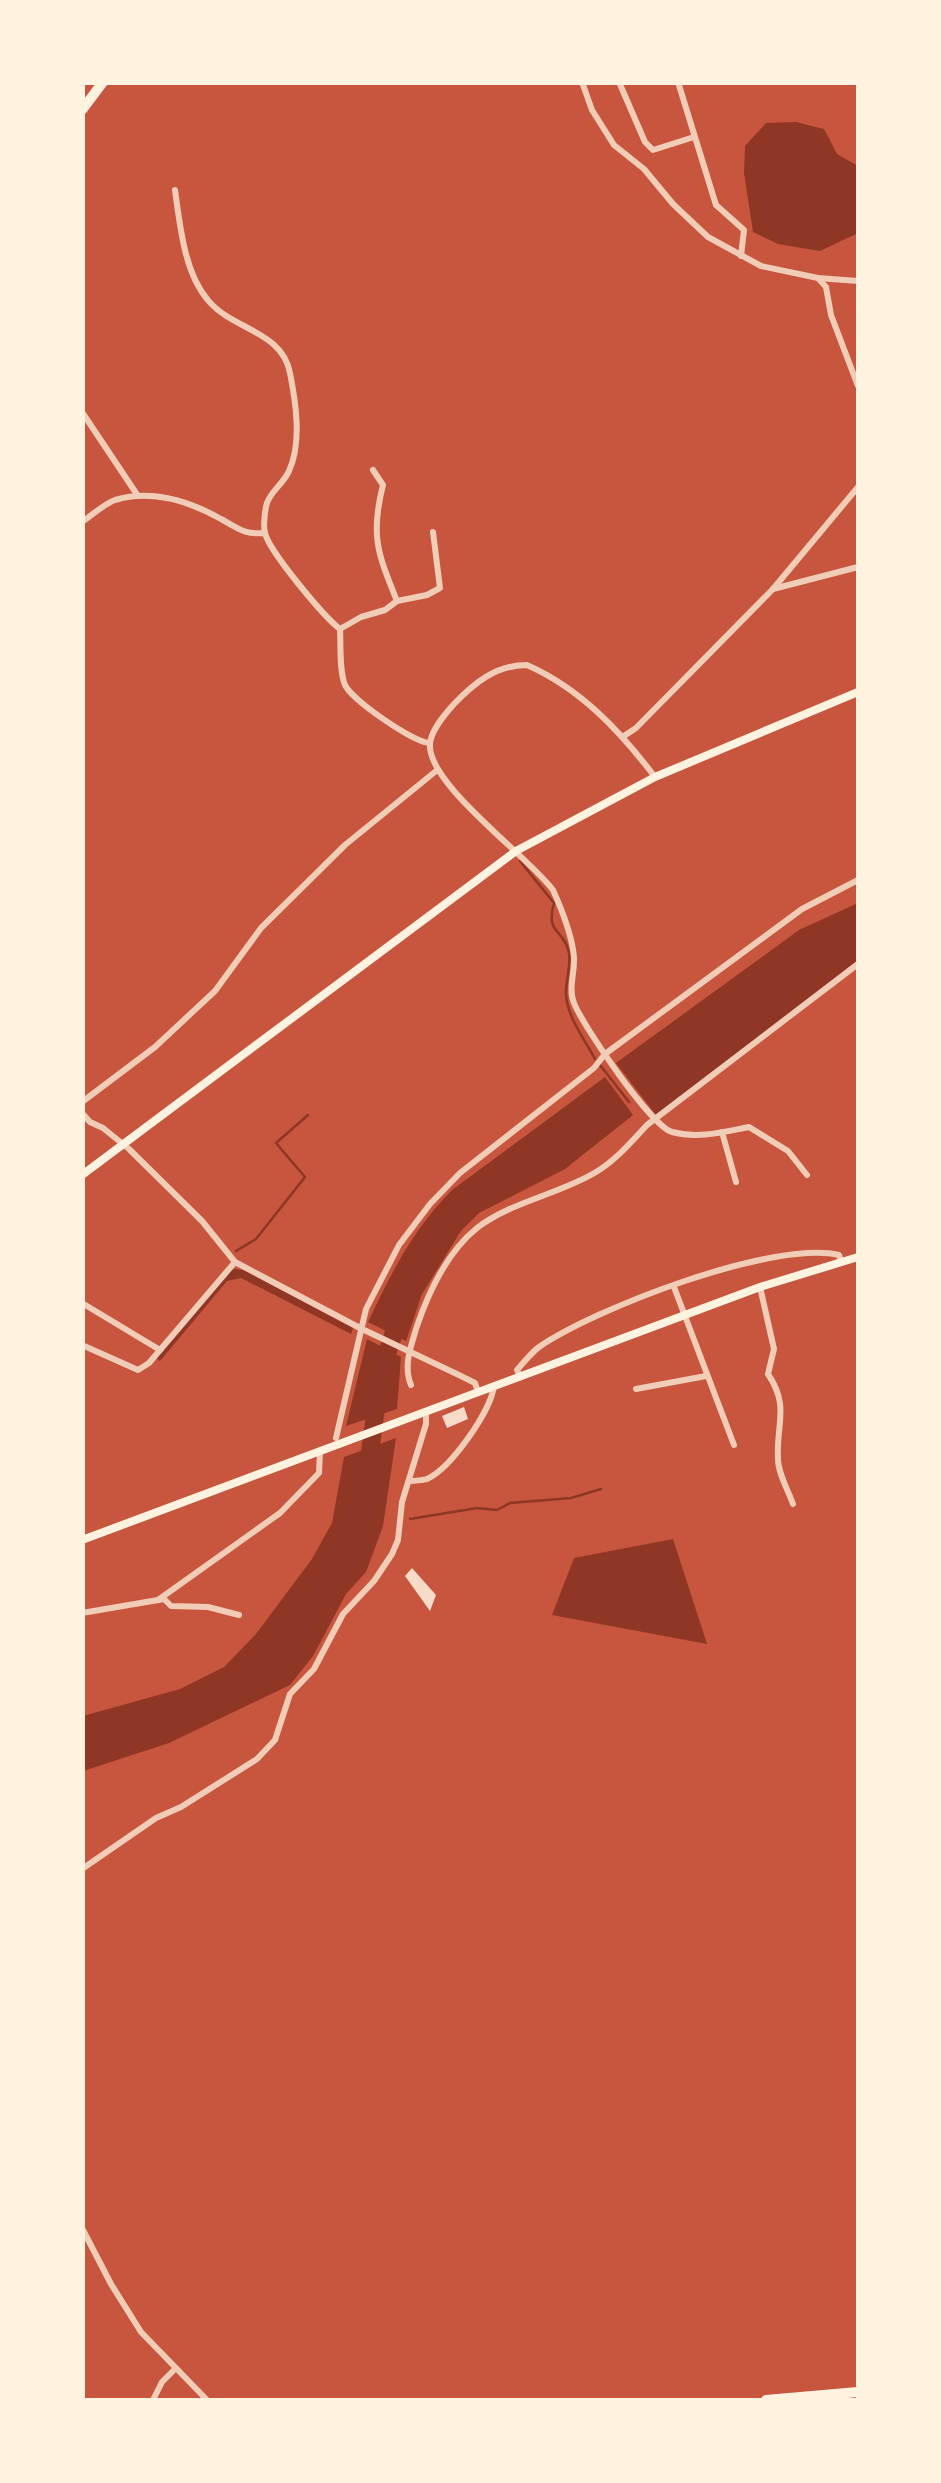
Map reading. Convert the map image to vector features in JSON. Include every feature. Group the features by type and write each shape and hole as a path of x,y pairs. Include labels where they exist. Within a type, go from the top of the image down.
{"highway":[{"path":"82,110 103,82"},
{"path":"766,2400 858,2392"}],"main road":[{"path":"82,1176 516,851 655,777 858,692"},
{"path":"82,1540 320,1451 338,1440 426,1412 760,1286 858,1256"}],"street":[{"path":"582,82 592,110 614,145 644,169 708,237 761,266 858,282"},
{"path":"619,82 653,150 694,138"},
{"path":"678,82 716,205 744,230 741,256"},
{"path":"175,190 178,230 204,296 228,317 271,340 290,370 297,421 294,460 266,504 264,534 310,600 340,629 344,684 353,697 414,739 430,743"},
{"path":"818,278 826,287 831,315 858,386"},
{"path":"82,412 138,496"},
{"path":"373,470 383,485 374,527 385,575 397,601"},
{"path":"624,736 773,589 858,488"},
{"path":"82,522 112,501 138,496 179,500 224,520 238,531 264,534"},
{"path":"340,629 397,601 440,588 433,532"},
{"path":"773,589 858,568"},
{"path":"655,777 624,736 590,705 533,667 520,664 492,673 470,688 442,717 430,743 436,771 542,876 561,907 574,957 572,1001 605,1059 654,1118 671,1132 696,1136 749,1126 788,1152 807,1175"},
{"path":"82,1102 154,1047 215,992 261,928 346,845 436,771"},
{"path":"338,1440 370,1298 430,1204 460,1172 802,908 858,880"},
{"path":"412,1386 406,1372 408,1351 429,1291 478,1228 536,1197 595,1173 654,1118 858,964"},
{"path":"82,1112 202,1221 235,1262 475,1383 478,1392"},
{"path":"722,1132 736,1182"},
{"path":"520,1376 518,1370 534,1350 560,1334 674,1287 782,1254 822,1251 840,1255 841,1261"},
{"path":"82,1346 138,1370 160,1350 235,1262"},
{"path":"760,1286 774,1348 768,1374 779,1390 782,1407 777,1462 792,1504"},
{"path":"674,1287 734,1445"},
{"path":"82,1303 160,1350"},
{"path":"636,1389 706,1376"},
{"path":"409,1481 426,1479 465,1442 493,1398 494,1386"},
{"path":"82,1869 156,1818 181,1807 257,1759 275,1740 290,1694 314,1668 343,1614 374,1582 392,1554 426,1412"},
{"path":"158,1600 280,1513 319,1473 320,1451"},
{"path":"82,1613 164,1599 170,1606 208,1607 239,1614"},
{"path":"82,2228 142,2332 208,2400"},
{"path":"153,2400 162,2382 176,2368"}],"shaded area":[{"path":"796,122 824,129 837,154 858,166 858,233 820,251 778,244 753,232 744,173 745,146 766,123"},
{"path":"858,903 858,960 656,1115 616,1063 799,930"},
{"path":"605,1077 633,1115 565,1169 479,1213 461,1231 422,1294 406,1341 368,1322 404,1252 452,1190"},
{"path":"243,1270 353,1328 351,1334 241,1278 227,1281 160,1361 156,1358 225,1274"},
{"path":"367,1339 401,1357 397,1409 346,1426"},
{"path":"396,1438 383,1526 366,1572 346,1594 313,1656 290,1685 169,1743 83,1771 83,1716 180,1689 224,1667 256,1634 312,1559 332,1523 344,1457"},
{"path":"673,1539 707,1644 552,1615 574,1558"}],"building":[{"path":"464,1407 468,1419 447,1428 442,1416"},
{"path":"412,1568 436,1595 430,1611 405,1576"}],"waterway":[{"path":"520,861 554,903 553,926 569,953 567,1001 595,1059"},
{"path":"600,1065 629,1102"},
{"path":"236,1251 256,1239 305,1177 276,1143 308,1115"},
{"path":"368,1467 381,1371 401,1312"},
{"path":"410,1519 477,1508 497,1510 510,1503 571,1498 601,1489"}]}
